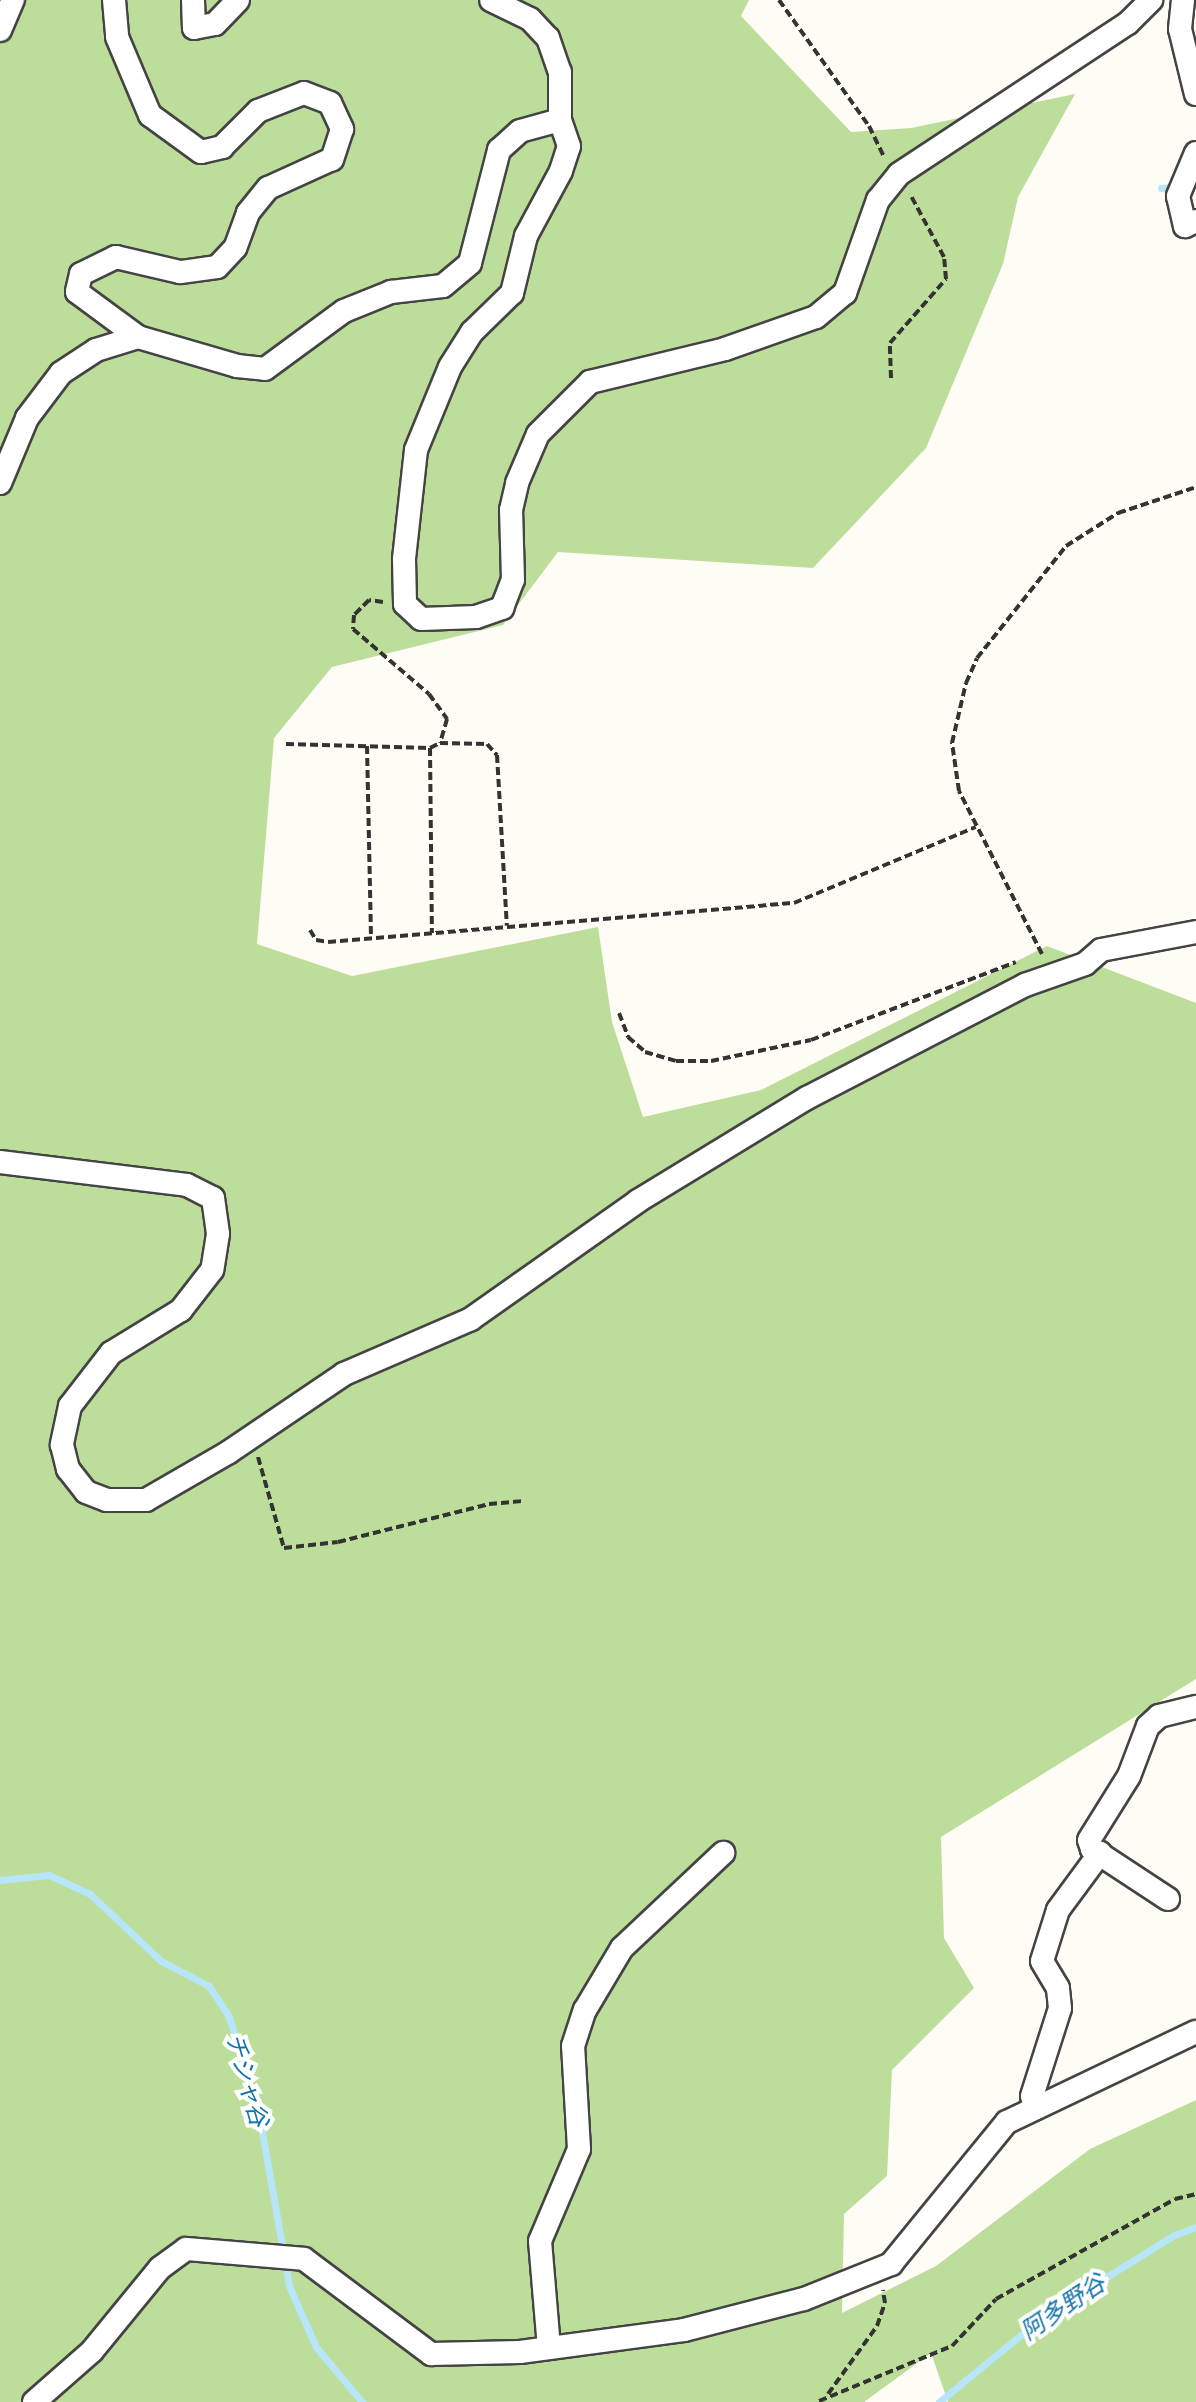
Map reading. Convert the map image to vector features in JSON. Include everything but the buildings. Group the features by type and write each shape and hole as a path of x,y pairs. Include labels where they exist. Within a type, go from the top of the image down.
{"street":[{"path":"0,30 13,0"},
{"path":"193,0 194,28 215,24 238,0"},
{"path":"491,0 530,19 548,38 560,72 560,120 569,146 561,171 526,236 512,293 472,332 450,367 416,450 404,559 405,604 421,619 476,617 502,608 513,580 511,510 517,483 538,434 563,405 590,382 725,349 816,317 850,283 878,200 899,174 1128,23 1151,0"},
{"path":"1183,0 1180,29 1196,94"},
{"path":"115,1 117,37 150,115 201,152 222,147 258,111 304,93 330,103 342,129 332,159 268,188 248,213 235,248 217,267 180,272 116,257 81,274 77,292 138,337 237,366 265,369 344,311 391,292 443,286 470,263 499,150 520,131 560,120"},
{"path":"1196,153 1178,196 1185,226 1196,221"},
{"path":"0,483 27,418 61,373 96,350 138,337"},
{"path":"0,1162 187,1185 213,1198 218,1234 212,1270 181,1310 111,1353 70,1406 62,1445 68,1469 86,1492 107,1500 146,1500 252,1436 344,1374 471,1319 638,1201 807,1098 1025,985 1085,964 1101,950 1196,932"},
{"path":"1168,1899 1100,1853 1089,1840 1129,1776 1148,1726 1159,1716 1196,1707"},
{"path":"549,2348 540,2241 579,2149 573,2046 585,2010 622,1948 723,1853"},
{"path":"1035,2108 1032,2096 1060,2008 1058,1988 1042,1961 1058,1910 1100,1853"},
{"path":"34,2402 92,2351 160,2268 186,2249 294,2256 321,2269 431,2354 470,2357 699,2327 804,2299 891,2264 1007,2122 1196,2032"}],"path":[{"path":"1040,955 959,791 952,743 977,658 1066,546 1118,513 1196,487"},
{"path":"405,604 369,600 354,615 353,629 429,694 447,719 440,743"},
{"path":"286,744 430,748 440,743 487,744 497,755 507,926"},
{"path":"367,746 371,938"},
{"path":"430,748 432,933"},
{"path":"310,930 316,940 328,942 794,903 976,827"},
{"path":"619,1013 635,1045 660,1058 696,1062 736,1058 845,1029 1040,955 1055,953"},
{"path":"252,1436 284,1548 338,1542 489,1504 522,1501"},
{"path":"819,2401 828,2394 952,2346 996,2299 1175,2199 1196,2194"},
{"path":"828,2394 882,2314 877,2269"}],"green space":[{"path":"0,0 749,0 741,16 851,132 911,128 1075,94 1018,197 1003,264 926,448 813,568 558,552 503,625 332,667 274,738 257,944 352,976 598,927 612,1022 643,1117 761,1090 1047,946 1196,1003 1196,1679 941,1837 944,1938 974,1988 892,2070 887,2176 844,2214 842,2313 936,2266 1090,2149 1196,2100 1196,2402 948,2402 931,2353 864,2402 0,2402"}],"waterway":[{"path":"1161,188 1196,185"},
{"name":"チシャ谷","path":"0,1880 49,1875 90,1894 161,1961 209,1986 229,2017 259,2115 289,2286 316,2347 362,2402"},
{"name":"阿多野谷","path":"939,2402 1045,2315 1174,2235 1196,2227"}]}
